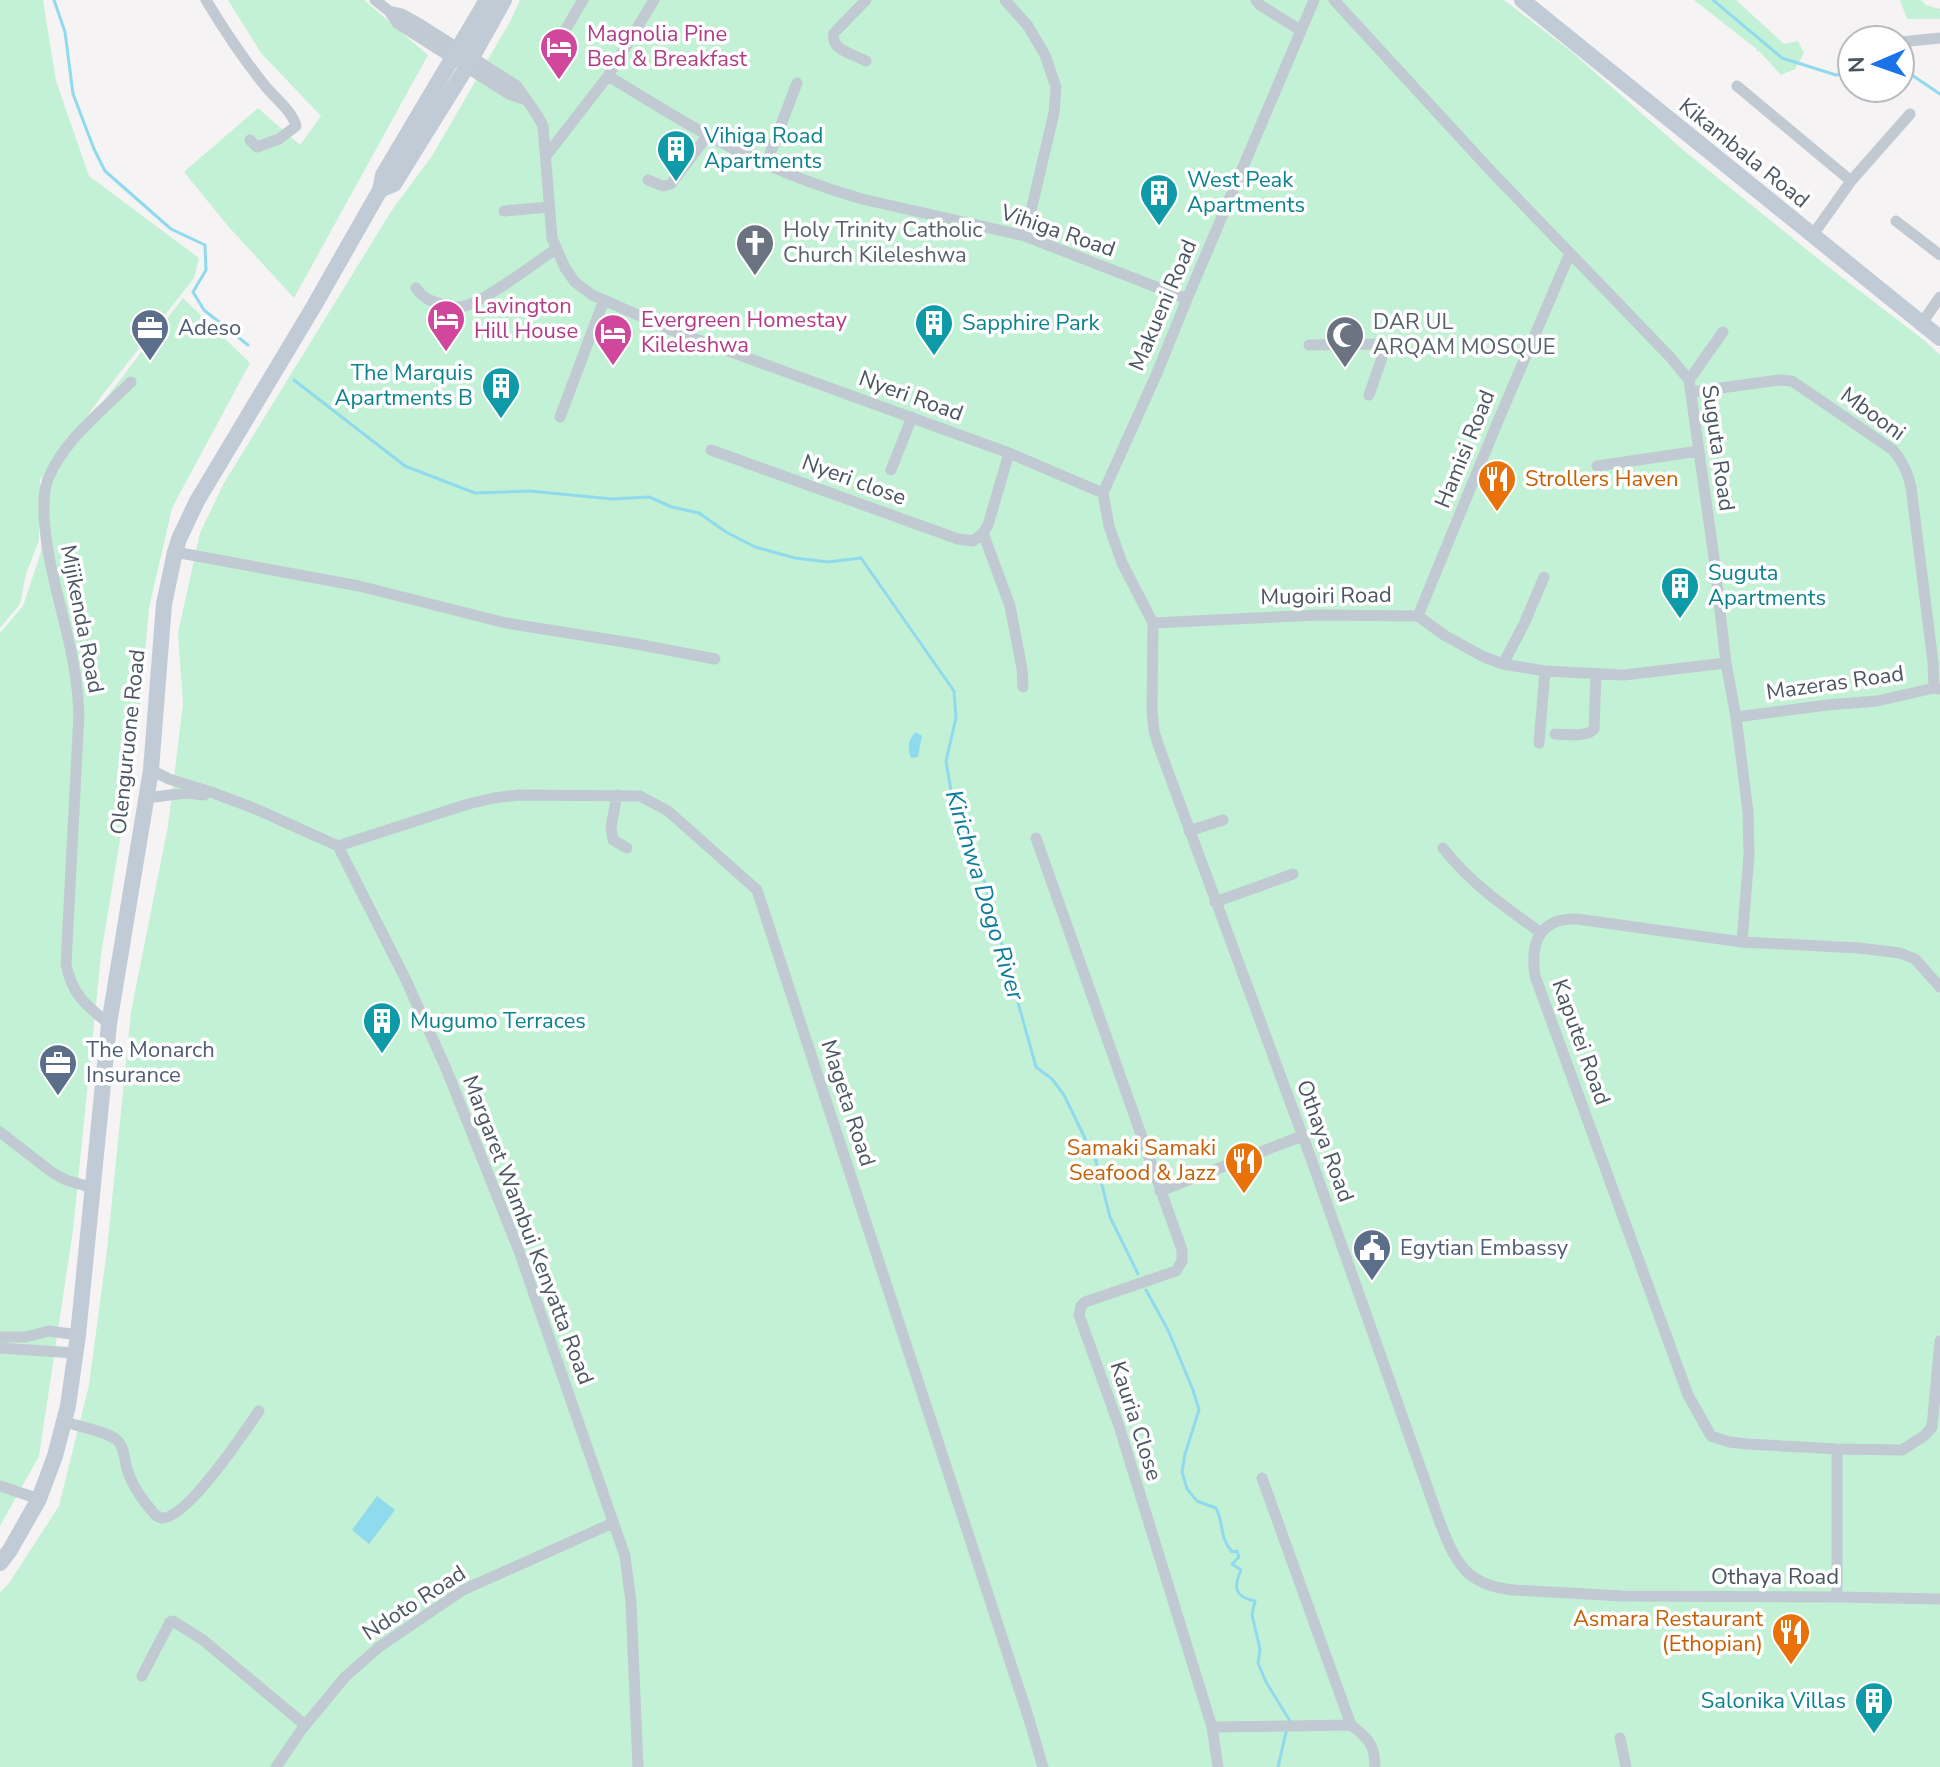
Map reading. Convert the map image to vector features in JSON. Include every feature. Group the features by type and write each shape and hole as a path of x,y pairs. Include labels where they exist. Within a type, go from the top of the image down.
{"street":[{"path":"206,0 233,43 294,119 296,126 279,139 257,147 250,140"},
{"name":"Nyeri Road","path":"375,0 389,11 397,23 517,86 543,126 552,238 565,268 575,282 592,295 676,332 1009,453 1103,493"},
{"path":"462,58 487,0"},
{"name":"Olenguruone Road","path":"0,1563 39,1499 65,1422 78,1335 109,1024 151,770 164,604 179,539 197,501 380,190 394,184 462,58 504,0"},
{"path":"554,49 583,0"},
{"path":"546,156 608,76 654,0"},
{"path":"866,0 834,33 832,39 835,45 866,61"},
{"path":"1005,0 1028,26 1045,55 1056,87 1054,113 1025,236"},
{"path":"1256,0 1300,30"},
{"name":"Makueni Road","path":"1103,493 1157,373 1314,0"},
{"name":"Suguta Road","path":"1334,0 1671,358 1690,386 1748,812 1749,855 1742,942"},
{"name":"Kikambala Road","path":"1522,0 1940,338"},
{"path":"1916,40 1940,38"},
{"name":"Vihiga Road","path":"608,76 708,135 766,164 835,191 1025,236 1187,299"},
{"path":"766,164 797,83"},
{"path":"1737,86 1851,181"},
{"path":"1812,236 1851,181 1910,114"},
{"path":"648,180 663,186 671,184 708,135"},
{"path":"504,211 549,207"},
{"path":"1896,221 1940,255"},
{"path":"416,288 420,294 435,302 460,307 492,292 556,249"},
{"name":"Hamisi Road","path":"1418,616 1570,253"},
{"path":"1922,323 1940,297"},
{"path":"560,417 604,300"},
{"path":"1690,386 1723,332"},
{"path":"1309,345 1386,346 1369,395"},
{"name":"Mbooni","path":"1690,386 1792,381 1893,450 1907,470 1911,487 1937,689"},
{"name":"Mijikenda Road","path":"109,1024 76,994 69,981 66,964 78,692 50,566 44,498 46,481 66,448 131,382"},
{"path":"891,470 912,417"},
{"name":"Nyeri close","path":"711,450 958,539 973,541 983,533"},
{"path":"1597,466 1699,451"},
{"path":"1009,453 983,533 1010,606 1023,687"},
{"name":"Othaya Road","path":"1103,493 1109,526 1122,563 1153,623 1154,731 1451,1552 1461,1566 1480,1582 1500,1589 1622,1596 1940,1599"},
{"path":"175,552 359,586 506,623 715,659"},
{"path":"1503,664 1544,577"},
{"name":"Mugoiri Road","path":"1153,623 1319,615 1418,616 1482,656 1503,664 1545,671 1624,675 1726,663"},
{"path":"1539,743 1545,671"},
{"path":"1555,734 1584,735 1594,729 1596,674"},
{"name":"Mazeras Road","path":"1736,717 1877,701 1937,689"},
{"path":"151,770 294,825 338,846"},
{"path":"146,798 186,793 224,798"},
{"name":"Mageta Road","path":"338,846 494,798 518,795 640,796 668,811 757,890 1043,1767"},
{"path":"617,795 610,832 613,840 627,848"},
{"path":"1189,831 1223,820"},
{"name":"Kauria Close","path":"1036,838 1182,1250 1182,1261 1176,1271 1085,1302 1079,1315 1119,1426 1212,1727 1218,1767"},
{"name":"Margaret Wambui Kenyatta Road","path":"338,846 405,978 445,1066 519,1251 625,1556 631,1602 638,1767"},
{"path":"1443,848 1484,892 1540,932 1566,918 1742,942 1900,953 1915,959 1940,987"},
{"path":"1215,902 1293,874"},
{"name":"Kaputei Road","path":"1540,932 1534,948 1535,976 1688,1395 1711,1436 1729,1442 1902,1450 1932,1427 1940,1341"},
{"path":"0,1132 53,1173 93,1188"},
{"path":"1160,1191 1302,1136"},
{"path":"0,1337 25,1337 49,1331 78,1335"},
{"path":"0,1348 75,1353"},
{"path":"65,1422 116,1439 138,1491 152,1512 163,1518 178,1510 209,1481 259,1411"},
{"path":"1837,1449 1837,1597"},
{"path":"1262,1478 1351,1725 1368,1739 1375,1757 1375,1767"},
{"path":"0,1486 39,1499"},
{"name":"Ndoto Road","path":"276,1767 305,1725 345,1677 369,1655 463,1590 613,1523"},
{"path":"142,1676 173,1621 203,1640 305,1725"},
{"path":"1212,1727 1351,1725"},
{"path":"1620,1738 1626,1767"}],"green space":[{"path":"0,0 43,0 56,81 89,176 199,258 194,278 40,480 39,540 26,574 20,604 0,628"},
{"path":"228,0 364,0 428,55 294,298 184,172 258,108 300,145 321,116 261,53"},
{"path":"520,0 1504,0 1573,53 1682,149 1940,355 1940,1767 0,1767 0,1593 59,1506 89,1385 107,1250 131,1012 168,826 183,704 178,633 200,533 224,483 392,210 432,156"},
{"path":"1694,0 1736,0 1784,44 1798,41 1804,53 1795,69 1781,75 1759,51 1756,52 1757,49"},
{"path":"1900,0 1921,0 1940,9 1940,19 1907,19"},
{"path":"183,298 250,363 172,508 149,608 138,731 101,955 73,1230 39,1456 0,1526 0,633 23,606 41,552 43,480"}],"water":[{"path":"916,732 922,736 918,757 911,758 909,744"},
{"path":"377,1496 395,1510 369,1544 352,1530"}],"waterway":[{"name":"Kirichwa Dogo River","path":"54,0 65,32 73,94 105,171 171,229 205,245 206,270 193,292 204,310 248,345"},
{"path":"1713,0 1782,58 1836,75"},
{"path":"1916,78 1940,94"},
{"name":"Kirichwa Dogo River","path":"294,380 405,466 475,493 530,491 612,499 649,497 672,507 699,513 755,547 795,558 828,562 861,558 954,691 956,718 946,761 955,815 983,877 1036,1067 1052,1079 1064,1095 1096,1161 1110,1217 1138,1274"},
{"name":"Kirichwa Dogo River","path":"1146,1290 1168,1330 1199,1410 1182,1472 1187,1489 1197,1501 1216,1508 1225,1541 1232,1552 1237,1551 1239,1557 1232,1564 1241,1570 1238,1591 1243,1597 1255,1601 1252,1615 1260,1649 1258,1663 1290,1721"},
{"name":"Kirichwa Dogo River","path":"1278,1767 1287,1728"}],"place":[{"name":"Magnolia Pine Bed & Breakfast","path":"559,81"},
{"name":"Vihiga Road Apartments","path":"676,183"},
{"name":"West Peak Apartments","path":"1159,227"},
{"name":"Holy Trinity Catholic Church Kileleshwa","path":"755,277"},
{"name":"Lavington Hill House","path":"446,353"},
{"name":"Sapphire Park","path":"934,357"},
{"name":"Adeso","path":"150,362"},
{"name":"Evergreen Homestay Kileleshwa","path":"613,367"},
{"name":"DAR UL ARQAM MOSQUE","path":"1345,369"},
{"name":"The Marquis Apartments B","path":"501,420"},
{"name":"Strollers Haven","path":"1497,513"},
{"name":"Suguta Apartments","path":"1680,620"},
{"name":"Mugumo Terraces","path":"382,1055"},
{"name":"The Monarch Insurance","path":"58,1097"},
{"name":"Samaki Samaki Seafood & Jazz","path":"1244,1195"},
{"name":"Egytian Embassy","path":"1372,1282"},
{"name":"Asmara Restaurant (Ethopian)","path":"1791,1666"},
{"name":"Salonika Villas","path":"1874,1735"}]}
